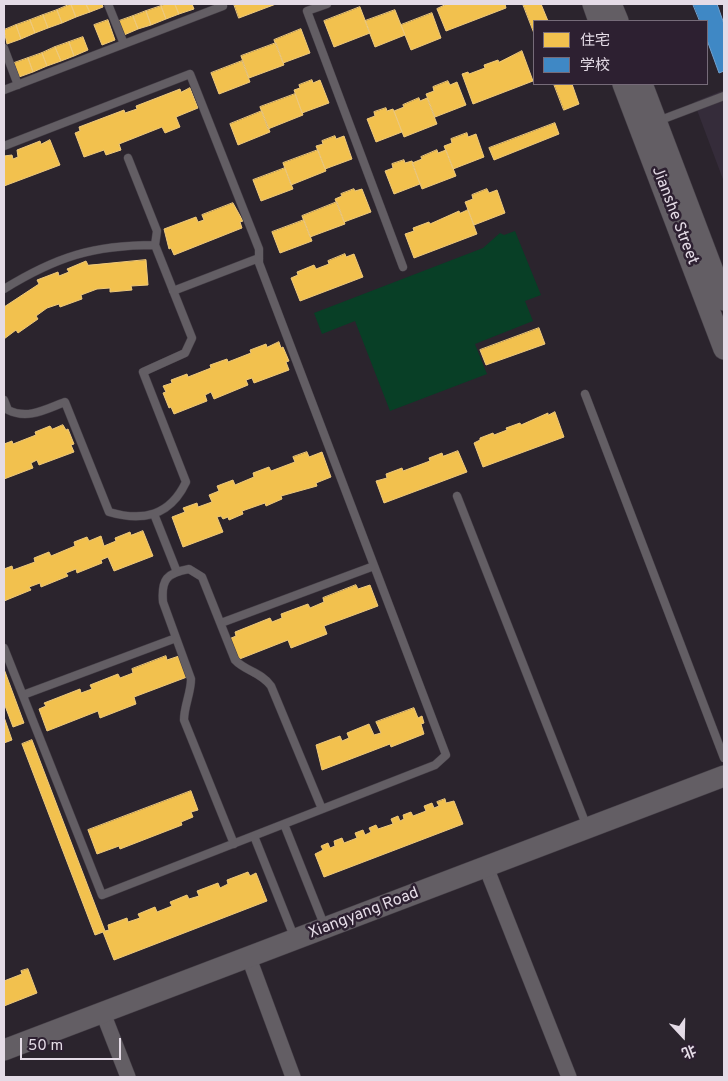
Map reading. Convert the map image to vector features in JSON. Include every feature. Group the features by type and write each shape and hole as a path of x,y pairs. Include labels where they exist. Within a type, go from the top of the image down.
{"street":[{"path":"592,4 599,20"},
{"path":"611,4 618,20"},
{"name":"Jianshe Street","path":"623,85 710,266 724,349"},
{"name":"Jianshe Street","path":"642,85 724,300"},
{"name":"Xiangyang Road","path":"4,1050 724,776"},
{"path":"486,867 569,1077"},
{"path":"249,958 294,1077"},
{"path":"103,1013 128,1077"}],"lane":[{"path":"108,4 124,44"},
{"path":"324,4 307,12 403,267"},
{"path":"4,90 223,6"},
{"path":"4,48 18,85"},
{"path":"4,146 190,74 259,249 259,258 446,755 435,765 102,895 4,648"},
{"path":"656,122 724,96"},
{"path":"4,400 8,410 18,415 38,412 66,402 109,512 133,517 154,514 172,504 180,494 186,482 142,372 185,353 192,338 155,245 157,231 128,158"},
{"path":"4,289 28,274 90,250 121,245 155,245"},
{"path":"173,291 259,258"},
{"path":"585,394 724,758"},
{"path":"457,496 588,828"},
{"path":"154,514 177,572"},
{"path":"221,623 374,566"},
{"path":"234,844 184,720 184,708 191,688 191,678 163,602 162,588 164,580 177,572 194,570 202,577 235,660 241,666 265,678 271,686 322,809"},
{"path":"23,695 176,638"},
{"path":"284,824 325,929"},
{"path":"254,836 295,940"}],"shaded area":[{"path":"724,90 724,182 694,102"}],"green space":[{"path":"515,231 541,295 525,301 533,321 475,344 487,374 390,411 355,321 322,334 314,313 483,248 500,233 504,235"}],"building: 住宅":[{"path":"71,4 76,17 62,23 57,10"},
{"path":"71,4 86,4 90,12 76,17"},
{"path":"86,4 102,4 103,7 90,12"},
{"path":"175,4 179,14 166,19 161,6"},
{"path":"175,4 192,4 194,9 179,14"},
{"path":"234,4 276,4 239,18"},
{"path":"447,4 505,4 506,8 446,31 437,9"},
{"path":"523,4 541,4 548,20 533,20 533,30"},
{"path":"161,6 166,19 151,25 146,11"},
{"path":"360,7 370,33 334,47 324,21"},
{"path":"57,10 62,23 48,28 43,15"},
{"path":"395,10 405,35 375,47 365,21"},
{"path":"146,11 151,25 138,29 133,16"},
{"path":"432,13 441,38 411,50 401,25"},
{"path":"43,15 48,28 35,33 30,20"},
{"path":"133,16 138,29 124,35 119,21"},
{"path":"30,20 35,33 21,39 16,25"},
{"path":"108,20 115,40 102,45 94,25"},
{"path":"16,25 21,39 7,44 4,30"},
{"path":"301,29 310,53 283,63 274,40"},
{"path":"83,37 88,50 74,56 69,42"},
{"path":"69,42 74,56 61,61 55,47"},
{"path":"276,43 284,65 249,78 241,56"},
{"path":"55,47 61,61 47,66 42,53"},
{"path":"522,51 533,81 473,104 462,74 468,72 469,74 485,68 484,65 498,60 499,62"},
{"path":"42,53 47,66 33,72 28,58"},
{"path":"28,58 33,72 19,77 14,63"},
{"path":"242,61 250,82 219,94 211,73"},
{"path":"312,80 313,83 320,80 329,103 302,113 294,90 300,88 299,85"},
{"path":"448,81 450,85 457,82 466,105 435,117 426,94 434,91 433,87"},
{"path":"554,85 572,85 579,104 564,110"},
{"path":"190,88 198,108 176,117 180,127 165,133 162,127 119,144 121,150 106,155 104,150 84,157 75,133 80,131 79,127 124,110 125,113 137,109 136,106 180,89 181,92"},
{"path":"295,94 303,115 268,129 260,107"},
{"path":"419,98 420,101 427,98 437,124 404,137 394,111"},
{"path":"386,108 387,111 393,109 402,132 376,142 367,119 375,116 374,112"},
{"path":"262,111 270,132 238,145 230,124"},
{"path":"555,123 559,134 494,160 489,148"},
{"path":"467,133 468,137 476,134 484,157 453,169 444,146 452,143 451,139"},
{"path":"335,136 336,139 344,136 352,159 325,169 316,146 323,144 322,141"},
{"path":"50,140 60,165 4,186 4,156 12,155 13,159 18,157 17,150 40,141 41,144"},
{"path":"318,150 326,171 291,185 283,163"},
{"path":"437,150 438,153 446,150 456,176 422,189 412,163"},
{"path":"404,160 405,163 412,161 420,184 394,194 385,171 393,168 392,164"},
{"path":"285,168 293,189 261,201 253,180"},
{"path":"354,189 355,191 362,189 371,212 344,222 335,199 342,196 341,194"},
{"path":"487,189 489,193 497,190 505,213 474,225 465,202 473,199 472,195"},
{"path":"337,202 345,224 310,237 302,216"},
{"path":"233,203 243,221 240,222 242,228 174,255 171,248 169,249 164,229 196,217 198,222 204,220 202,215"},
{"path":"468,210 477,234 414,258 405,234 414,231 413,228 429,222 430,224 459,211 460,213"},
{"path":"304,220 312,241 280,253 272,232"},
{"path":"345,254 346,257 354,254 363,277 300,301 291,278 298,275 297,272 314,265 316,269 329,264 328,261"},
{"path":"146,260 148,285 131,286 132,290 110,292 110,288 97,289 81,295 82,299 60,307 59,304 47,308 36,316 38,319 18,333 16,330 4,339 4,307 39,284 37,280 58,272 59,276 69,272 67,269 86,261 88,265"},
{"path":"539,328 545,344 486,365 480,350"},
{"path":"279,342 289,361 286,362 289,370 254,383 252,378 246,380 248,385 214,399 211,392 205,395 207,401 174,414 171,407 169,408 163,393 166,392 163,386 172,383 171,380 187,374 188,377 211,368 210,365 227,359 228,362 251,353 250,350 266,344 267,347"},
{"path":"555,412 564,437 483,467 474,443 480,440 480,438 493,433 494,435 507,430 506,428 520,423 521,425 548,413 548,415"},
{"path":"63,425 66,430 68,429 74,444 71,445 74,452 39,465 37,460 31,463 33,468 4,479 4,444 12,441 13,444 36,435 35,432 50,426 52,429"},
{"path":"458,451 467,472 384,503 376,481 387,478 386,474 402,468 403,471 430,461 429,458 442,453 443,456"},
{"path":"307,452 309,457 322,452 331,477 316,483 317,486 281,496 282,499 266,506 265,503 242,511 243,514 229,520 228,517 223,519 221,516 217,517 223,532 183,547 172,517 185,512 183,508 197,503 198,507 212,502 209,495 219,491 217,486 233,480 235,485 254,477 253,473 269,467 271,471 295,462 293,457"},
{"path":"143,531 153,556 114,571 108,557 101,560 102,563 77,573 76,569 66,573 68,576 41,587 40,583 29,587 31,590 4,601 4,569 12,566 13,570 35,562 34,558 49,552 51,556 75,546 74,542 87,537 89,541 101,536 104,546 116,541 115,538 130,532 131,535"},
{"path":"356,585 358,589 370,585 378,606 324,626 327,634 291,648 288,640 237,660 229,639 236,636 235,632 270,618 272,622 282,618 281,614 308,604 310,608 324,602 323,598"},
{"path":"166,656 167,660 179,656 187,677 134,697 136,704 100,718 98,711 47,731 39,709 46,706 44,703 80,689 81,693 92,689 90,685 118,674 120,678 133,673 132,669"},
{"path":"4,669 24,723 13,727 4,703"},
{"path":"414,708 418,718 422,716 424,723 421,724 424,734 391,747 390,744 322,770 316,745 340,736 342,741 349,738 347,733 369,724 374,735 381,733 376,722"},
{"path":"4,717 12,740 4,743"},
{"path":"32,740 105,931 109,930 108,925 127,918 128,922 140,918 138,914 155,907 157,912 172,906 170,902 187,895 189,899 199,896 197,891 218,883 220,888 228,884 227,880 248,872 250,876 256,873 267,901 114,960 103,932 95,935 22,744"},
{"path":"191,791 198,810 191,812 193,817 181,822 182,825 120,849 119,846 97,854 88,830"},
{"path":"445,799 446,803 454,801 463,824 324,877 315,854 323,850 321,846 328,843 330,848 335,846 334,841 342,838 344,843 357,838 355,833 363,830 365,835 371,832 369,828 376,825 378,829 393,824 391,819 398,816 400,821 404,819 403,815 411,812 413,816 426,811 424,806 432,803 434,808 439,806 437,802"},
{"path":"28,969 37,993 4,1006 4,981 22,974 21,971"}],"building: 学校":[{"path":"693,4 717,4 724,24 724,71 719,73 708,43 708,20 700,20"}]}
